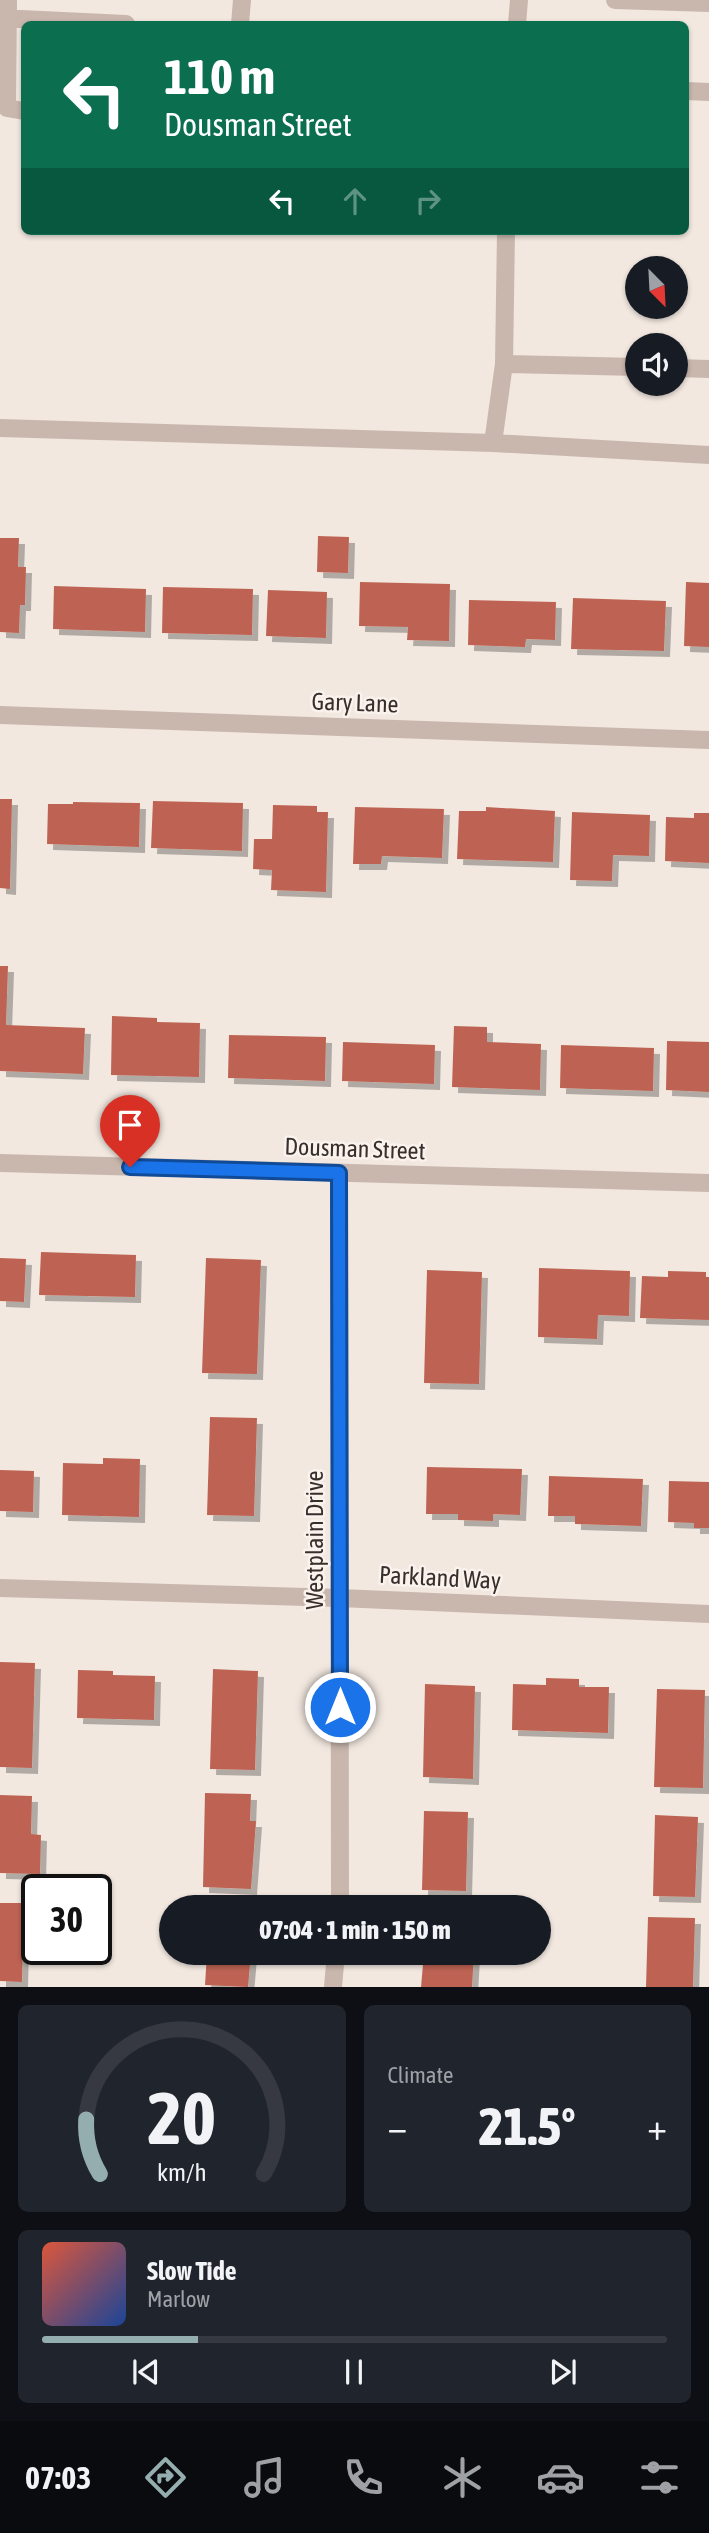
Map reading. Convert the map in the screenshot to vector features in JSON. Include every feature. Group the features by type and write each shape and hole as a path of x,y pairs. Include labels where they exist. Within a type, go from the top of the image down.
{"street":[{"path":"8,0 4,19 7,108 21,110"},
{"path":"240,21 242,0"},
{"path":"517,21 519,0"},
{"path":"615,0 709,3"},
{"path":"4,19 53,21"},
{"path":"689,91 709,92"},
{"path":"493,443 504,364 506,235"},
{"path":"504,364 625,367"},
{"path":"688,368 709,369"},
{"path":"0,428 493,443 709,455"},
{"name":"Gary Lane","path":"0,715 709,740"},
{"name":"Dousman Street","path":"0,1163 709,1183"},
{"name":"Westplain Drive","path":"339,1173 340,1895"},
{"name":"Parkland Way","path":"0,1588 340,1598 709,1614"},
{"path":"333,1987 335,1965"}],"building":[{"path":"318,536 349,537 348,573 317,572"},
{"path":"0,538 19,538 18,567 26,567 25,605 20,605 19,633 0,632"},
{"path":"360,582 450,584 449,641 407,640 408,627 359,626"},
{"path":"686,582 709,583 709,647 684,646"},
{"path":"54,586 146,589 145,632 53,629"},
{"path":"163,587 253,589 252,635 162,633"},
{"path":"268,590 327,592 326,638 266,636"},
{"path":"573,598 666,601 664,651 571,649"},
{"path":"469,600 556,602 555,640 526,639 525,647 468,645"},
{"path":"0,799 12,799 10,889 0,888"},
{"path":"153,801 243,803 242,851 151,848"},
{"path":"140,803 139,847 47,844 48,804"},
{"path":"273,805 317,806 317,812 328,812 326,892 271,890 272,870 253,869 254,839 272,839"},
{"path":"355,807 444,809 442,858 382,856 381,864 353,864"},
{"path":"486,807 555,811 553,862 457,859 459,811 486,811"},
{"path":"572,812 650,815 649,856 613,855 612,881 570,880"},
{"path":"694,813 709,813 709,863 665,861 666,817 694,818"},
{"path":"0,966 8,966 6,1025 85,1028 83,1074 0,1071"},
{"path":"112,1016 157,1018 157,1022 200,1023 199,1077 111,1075"},
{"path":"454,1026 487,1027 487,1042 541,1044 540,1090 452,1087"},
{"path":"229,1035 326,1037 325,1081 228,1078"},
{"path":"667,1041 709,1042 709,1092 666,1090"},
{"path":"343,1042 435,1045 434,1084 342,1081"},
{"path":"561,1045 654,1048 653,1091 560,1088"},
{"path":"41,1252 136,1255 135,1297 39,1295"},
{"path":"0,1258 26,1259 24,1302 0,1301"},
{"path":"206,1258 261,1260 257,1374 202,1373"},
{"path":"539,1268 630,1271 629,1316 598,1315 597,1339 538,1337"},
{"path":"427,1270 482,1272 479,1384 424,1383"},
{"path":"668,1271 706,1272 706,1277 709,1277 709,1320 640,1318 642,1276 668,1277"},
{"path":"210,1417 257,1418 254,1516 207,1515"},
{"path":"103,1458 140,1459 139,1517 62,1515 63,1463 103,1464"},
{"path":"427,1467 522,1469 520,1515 493,1514 493,1521 458,1520 458,1514 426,1514"},
{"path":"0,1470 34,1471 33,1512 0,1511"},
{"path":"549,1476 643,1479 641,1526 575,1524 575,1516 548,1516"},
{"path":"669,1481 709,1482 709,1528 694,1528 694,1523 668,1522"},
{"path":"0,1662 35,1663 32,1768 0,1767"},
{"path":"213,1669 258,1671 255,1770 210,1769"},
{"path":"78,1670 113,1671 113,1675 155,1676 154,1720 77,1718"},
{"path":"546,1678 579,1679 579,1687 609,1687 608,1733 512,1730 513,1684 546,1685"},
{"path":"425,1684 475,1686 473,1779 423,1777"},
{"path":"657,1689 705,1690 703,1788 654,1787"},
{"path":"205,1793 251,1794 250,1821 256,1821 251,1889 203,1887"},
{"path":"0,1795 32,1796 31,1834 41,1835 40,1874 0,1873"},
{"path":"424,1811 468,1812 466,1891 422,1890"},
{"path":"655,1815 698,1817 695,1897 653,1896"},
{"path":"0,1903 21,1903 22,1982 0,1981"},
{"path":"648,1917 695,1918 693,1987 646,1987"},
{"path":"206,1965 250,1965 248,1987 205,1985"},
{"path":"423,1965 473,1965 472,1987 421,1987"}],"route":[{"path":"130,1167 339,1173 340,1707"}]}
